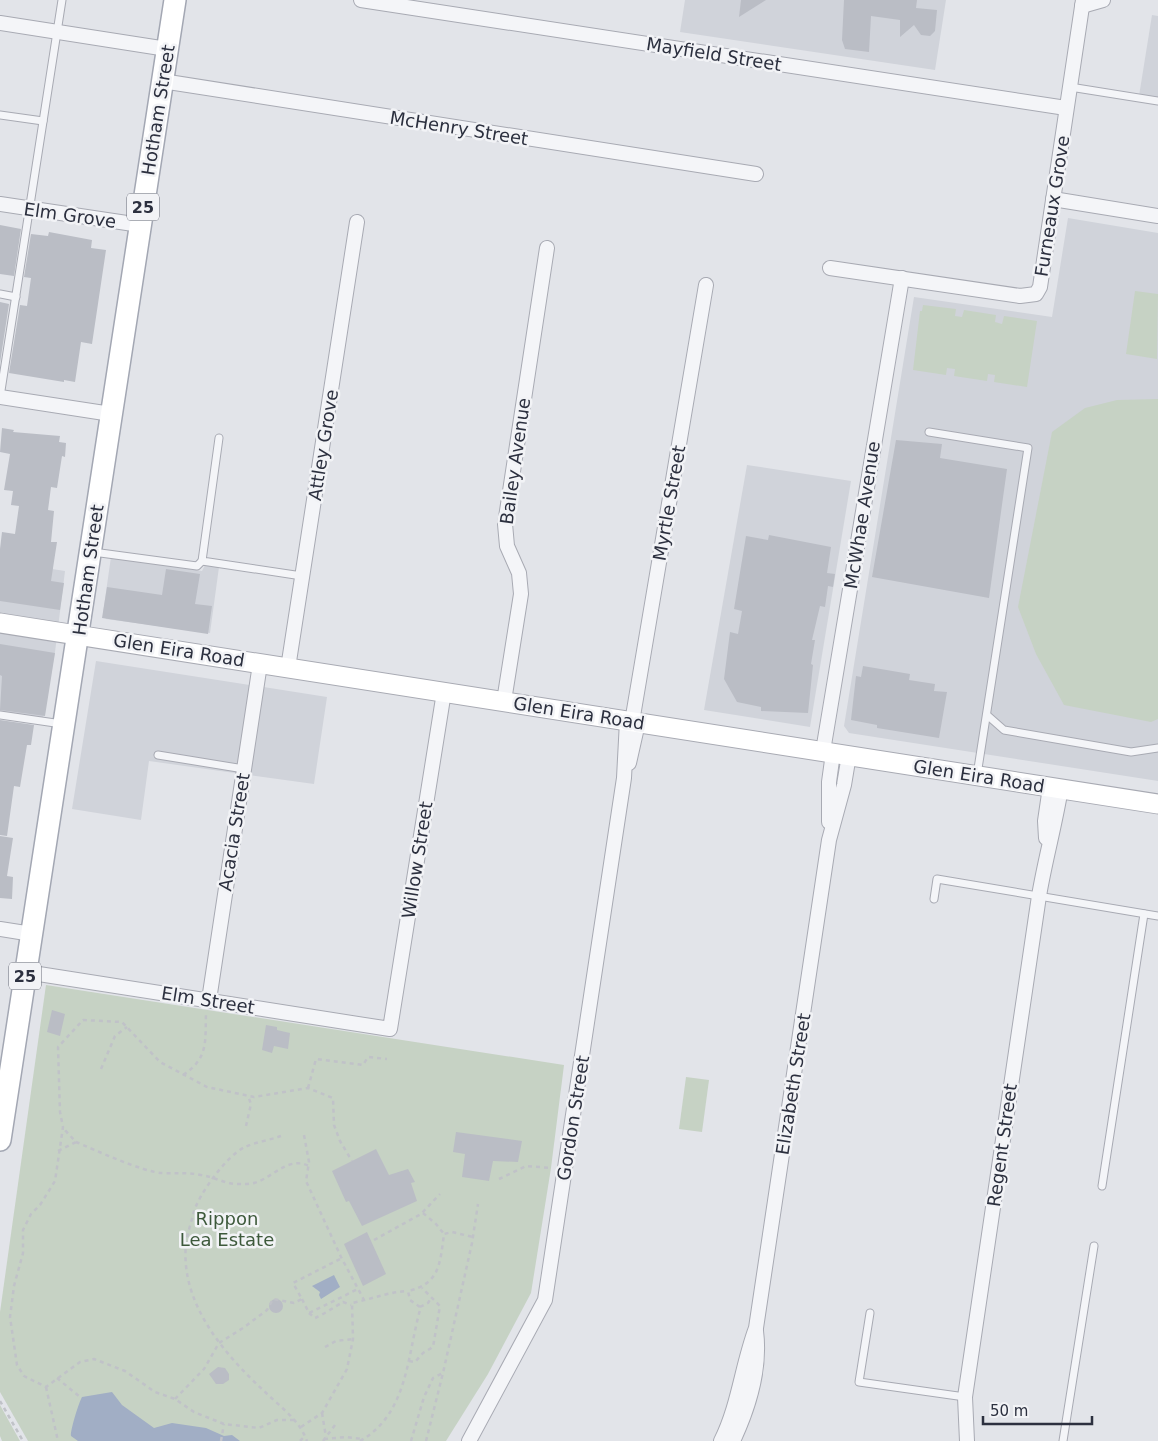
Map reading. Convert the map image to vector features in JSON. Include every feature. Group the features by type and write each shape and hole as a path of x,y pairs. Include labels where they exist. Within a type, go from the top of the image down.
{"main road":[{"name":"Hotham Street","path":"0,1140 175,0"},
{"name":"Glen Eira Road","path":"0,623 1158,804"}],"street":[{"name":"Mayfield Street","path":"361,0 1066,108"},
{"path":"1082,3 1103,0"},
{"name":"Furneaux Grove","path":"830,268 1020,296 1033,295 1040,287 1082,3"},
{"path":"0,23 167,49"},
{"name":"McHenry Street","path":"162,81 756,174"},
{"path":"1053,199 1158,216"},
{"name":"Elm Grove","path":"0,204 140,225"},
{"name":"Attley Grove","path":"288,668 357,222"},
{"name":"Bailey Avenue","path":"504,701 521,594 519,572 507,546 505,524 547,248"},
{"name":"McWhae Avenue","path":"835,753 902,278"},
{"name":"Myrtle Street","path":"632,722 706,285"},
{"path":"0,398 112,414"},
{"name":"Acacia Street","path":"208,1005 260,664"},
{"name":"Willow Street","path":"390,1028 444,692"},
{"name":"Gordon Street","path":"469,1441 545,1300 632,722"},
{"name":"Elizabeth Street","path":"721,1441 732,1418 747,1352 756,1328 829,840 844,785 835,753"},
{"name":"Regent Street","path":"967,1441 965,1397 1039,896 1047,849 1055,822 1055,788"},
{"path":"0,929 32,934"},
{"name":"Elm Street","path":"26,972 208,1005 390,1028"},
{"name":"Elizabeth Street","path":"733,1441 750,1397 758,1349 756,1328"}],"lane":[{"path":"0,398 62,0"},
{"path":"1070,87 1158,101"},
{"path":"0,115 43,121"},
{"path":"0,294 16,297"},
{"path":"929,432 1028,448 977,776"},
{"path":"90,551 197,566 202,561 219,438"},
{"path":"202,561 302,576"},
{"path":"0,715 64,724"},
{"path":"987,715 1004,730 1132,752 1158,748"},
{"path":"158,755 244,769"},
{"path":"934,899 937,879 1158,916"},
{"path":"1102,1186 1144,914"},
{"path":"1063,1441 1094,1246"},
{"path":"870,1312 859,1382 965,1397"}],"path":[{"path":"183,1075 201,1059 204,1048 208,1005"},
{"path":"46,1387 24,1376 17,1365 10,1317 14,1286 23,1253 23,1230 30,1214 40,1205 55,1181 63,1127 60,1112 58,1047 83,1020 122,1022 160,1062 207,1087 254,1097 308,1088 333,1098 334,1125 340,1141 352,1160"},
{"path":"101,1069 115,1036 127,1027"},
{"path":"308,1088 316,1059 363,1065 368,1057 387,1059"},
{"path":"246,1126 251,1104 247,1096"},
{"path":"63,1127 76,1142 155,1172 185,1172 213,1177 227,1183 257,1182 273,1172 290,1165 302,1162 309,1166"},
{"path":"304,1135 309,1166 306,1182 364,1300"},
{"path":"282,1136 243,1148 213,1177 196,1202 186,1245 189,1286 203,1319 218,1343 255,1383 301,1427 307,1441"},
{"path":"58,1151 76,1142"},
{"path":"499,1179 526,1166 551,1168"},
{"path":"374,1240 423,1213 440,1194"},
{"path":"426,1441 473,1238 478,1204"},
{"path":"342,1258 294,1283 309,1313 314,1318 319,1317 329,1308 343,1302 351,1305 380,1297 388,1292 422,1288 431,1282 441,1259 444,1234 423,1213"},
{"path":"444,1234 452,1232 473,1238"},
{"path":"409,1361 415,1362 423,1353 433,1347 440,1306 422,1288"},
{"path":"309,1313 358,1289"},
{"path":"408,1291 410,1300 420,1307"},
{"path":"174,1399 204,1369 218,1343 243,1328 266,1310 273,1298 294,1303 302,1299"},
{"path":"420,1307 428,1303 431,1298"},
{"path":"301,1427 322,1413 347,1369 354,1324 351,1305"},
{"path":"360,1441 390,1414 406,1380 420,1307"},
{"path":"325,1347 336,1341 353,1338"},
{"path":"46,1387 80,1362 94,1359 125,1371 155,1392 174,1399 194,1412 224,1424 258,1428 277,1420 294,1420"},
{"path":"411,1441 424,1397 433,1378 443,1373"},
{"path":"57,1378 80,1397"},
{"path":"46,1387 58,1441"},
{"path":"0,1401 23,1441"},
{"path":"322,1413 324,1439"},
{"path":"222,1441 224,1424"},
{"path":"324,1439 335,1425"},
{"path":"300,1441 305,1436"},
{"path":"324,1439 346,1437 364,1439"}],"shaded area":[{"path":"685,0 946,0 935,70 680,32"},
{"path":"1152,15 1158,16 1158,99 1139,96"},
{"path":"1068,218 1158,233 1158,781 849,733 844,726 914,297 1052,317"},
{"path":"747,465 851,481 810,727 704,710"},
{"path":"111,557 202,571 205,565 219,567 210,633 106,619 103,613"},
{"path":"0,561 65,571 55,652 43,718 0,712"},
{"path":"96,661 327,697 314,784 149,761 141,820 72,809"}],"green space":[{"path":"1135,291 1158,294 1157,359 1126,354"},
{"path":"923,305 956,309 955,316 962,317 964,310 996,315 995,322 1002,324 1004,316 1037,321 1027,387 994,382 995,375 988,374 987,381 954,376 955,369 947,368 946,375 913,370 920,311 922,311"},
{"path":"1158,399 1158,719 1151,722 1064,705 1036,654 1018,607 1052,432 1085,408 1117,400"},
{"name":"Rippon Lea Estate","path":"46,985 564,1065 551,1168 531,1293 488,1374 446,1441 28,1441 0,1392 0,1312"},
{"path":"686,1077 709,1080 702,1132 679,1129"},
{"path":"0,1405 20,1441 2,1441 0,1436"}],"water":[{"path":"334,1275 340,1287 321,1299 320,1292 312,1286"},
{"path":"112,1392 122,1405 154,1428 172,1423 206,1428 224,1436 232,1435 240,1441 78,1441 71,1436 75,1416 82,1397"}],"building":[{"path":"741,0 766,0 739,17"},
{"path":"844,0 917,0 916,8 937,10 935,31 930,36 921,35 914,25 900,37 900,20 871,16 869,52 845,49 842,40"},
{"path":"0,225 21,229 14,276 0,274"},
{"path":"49,232 92,240 91,248 106,250 92,344 81,342 75,382 9,373 20,305 27,306 31,278 24,277 31,234 48,236"},
{"path":"0,302 9,304 0,363"},
{"path":"2,428 14,430 13,432 60,436 59,442 66,443 65,457 62,456 57,488 51,487 48,510 54,511 51,542 57,542 51,581 64,583 60,610 0,601 0,549 2,532 15,534 19,506 11,505 13,491 4,490 10,454 0,452"},
{"path":"896,440 942,444 940,458 1007,469 989,598 872,577"},
{"path":"769,535 831,547 827,573 835,574 833,587 828,586 825,607 820,606 812,640 815,640 811,664 813,665 808,713 761,711 761,707 737,702 724,679 730,632 738,634 742,611 734,609 746,536 768,540"},
{"path":"166,569 200,574 195,604 212,606 208,634 102,618 107,587 162,595"},
{"path":"0,644 55,653 45,716 0,710 2,676 0,675"},
{"path":"863,666 910,674 909,680 935,684 934,691 947,692 939,738 877,728 877,725 851,720 856,676 861,677"},
{"path":"0,720 34,725 31,745 27,745 20,787 14,786 7,836 0,835"},
{"path":"0,836 13,838 7,876 13,877 12,899 0,898"},
{"path":"52,1010 65,1014 60,1036 47,1032"},
{"path":"266,1025 277,1027 277,1030 290,1033 288,1049 274,1046 272,1053 262,1050"},
{"path":"456,1132 522,1141 518,1162 493,1161 489,1181 462,1177 465,1154 453,1152"},
{"path":"376,1149 389,1175 408,1169 415,1182 411,1183 417,1201 362,1226 349,1201 346,1202 332,1171"},
{"path":"367,1232 386,1274 363,1286 344,1244"},
{"path":"276,1299 281,1301 283,1306 281,1311 276,1313 271,1311 269,1306 271,1301"},
{"path":"218,1367 225,1368 229,1374 229,1380 223,1384 216,1384 209,1374"}]}
